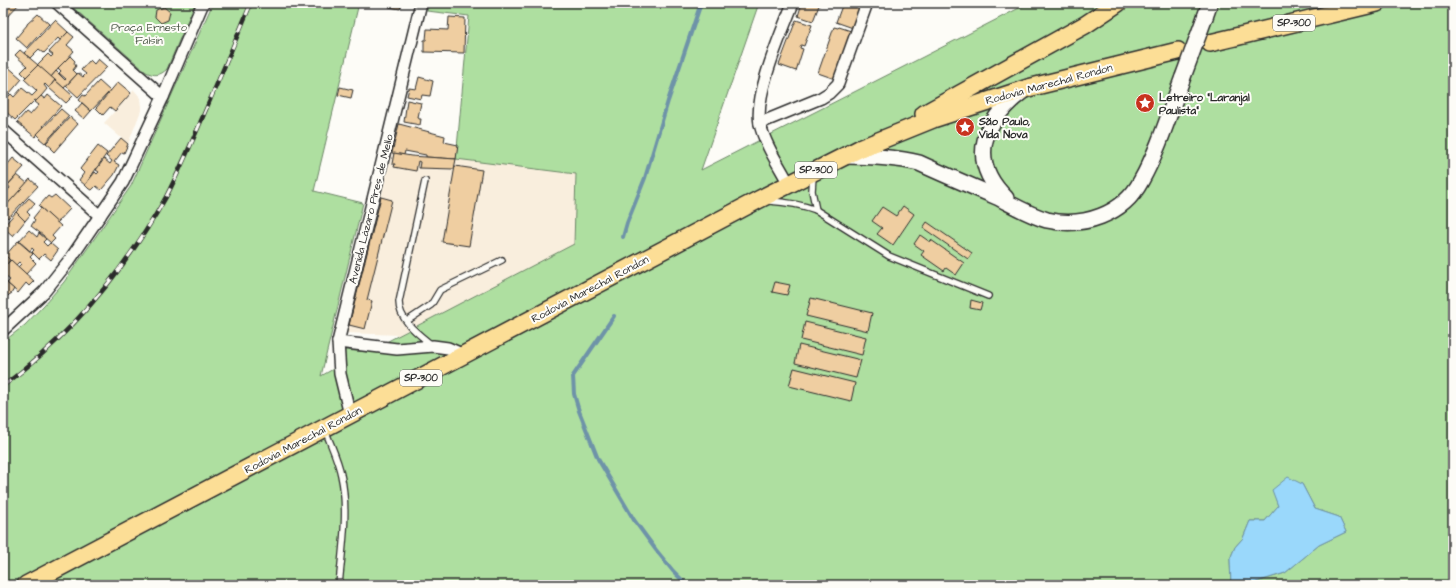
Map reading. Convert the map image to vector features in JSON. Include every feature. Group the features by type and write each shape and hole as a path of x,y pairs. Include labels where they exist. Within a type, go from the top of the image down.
{"main road":[{"path":"859,149 1085,25 1118,3"},
{"path":"843,156 889,157 919,163 1011,203 1030,214 1041,218 1067,222 1091,220 1105,215 1123,204 1132,195 1148,168 1210,3"},
{"name":"SP-300","path":"1210,43 1378,3"},
{"name":"Rodovia Marechal Rondon","path":"26,585 843,156 933,119 1028,88 1178,51"},
{"path":"1011,203 999,192 989,177 983,152 985,139 991,125 1011,100 1028,88"}],"street":[{"path":"57,3 163,97"},
{"path":"4,327 44,292 71,258 127,176 203,3"},
{"name":"Avenida Lázaro Pires de Mello","path":"350,415 340,374 338,342 421,3"},
{"path":"789,184 764,138 760,123 759,108 763,88 793,3"},
{"path":"760,123 829,94 838,84 867,3"},
{"path":"3,130 100,216"},
{"path":"338,342 397,349 433,346 448,348 464,355"}],"lane":[{"path":"814,172 812,191 816,210"},
{"path":"425,181 399,302 399,309 406,321 433,346"},
{"path":"758,200 790,202 804,205 816,210 889,256 988,296"},
{"path":"406,321 431,305 440,290 502,260"},
{"path":"325,428 341,475 344,497 339,585"}],"shaded area":[{"path":"134,90 141,98 142,108 128,144 104,123"},
{"path":"392,153 411,156 456,159 576,174 574,244 399,335 347,333"}],"green space":[{"name":"Praça Ernesto Falsin","path":"68,3 195,3 167,69 162,73 154,75 146,72"},
{"path":"213,3 359,3 314,191 363,203 321,376 344,363 344,350 367,352 574,244 576,174 456,159 469,16 427,11 429,3 759,3 701,170 1029,3 1453,3 1453,585 1247,585 1285,573 1319,545 1346,532 1339,517 1315,509 1302,484 1273,490 1278,506 1265,521 1250,521 1243,538 1235,547 1230,559 1231,585 3,585 3,342 25,325 64,282 131,186"}],"water":[{"path":"1288,477 1302,484 1315,509 1339,517 1346,532 1319,545 1285,573 1247,585 1231,585 1230,559 1235,547 1243,538 1250,521 1265,521 1278,506 1272,490"}],"building":[{"path":"3,3 20,3 4,20 3,19"},
{"path":"390,3 402,4 400,9 389,7"},
{"path":"802,3 820,3 813,21 798,16"},
{"path":"843,3 861,3 853,28 836,22"},
{"path":"164,7 170,12 168,20 161,23 155,17 156,10"},
{"path":"38,14 49,24 27,48 16,38 27,24"},
{"path":"449,17 465,18 464,53 424,52 424,40 426,40 427,29 448,30"},
{"path":"55,20 68,32 60,40 58,38 44,53 39,49 30,58 24,53"},
{"path":"796,20 812,25 804,46 801,45 800,48 803,49 796,71 779,65"},
{"path":"834,27 851,31 835,79 818,73"},
{"path":"68,32 74,37 67,45 74,51 51,77 37,65 48,54 51,57 53,55 49,52"},
{"path":"20,50 38,65 26,77 21,72 27,66 15,55"},
{"path":"70,56 75,61 74,63 76,66 73,70 77,74 64,88 51,77 56,71 65,80 66,79 59,73 61,71 58,68"},
{"path":"98,59 107,67 78,97 66,86 78,73 83,77 86,74 81,70 90,60 94,64"},
{"path":"6,65 22,79 3,101 3,68"},
{"path":"38,65 55,80 49,88 45,84 44,85 47,89 37,101 35,100 15,120 3,109 3,102 11,94 14,97 22,88 32,96 37,91 24,79"},
{"path":"419,77 433,81 430,96 422,95 421,99 407,96 409,88 416,89"},
{"path":"55,80 73,96 66,103 49,88"},
{"path":"99,81 110,91 91,111 79,100 83,95 85,96"},
{"path":"118,82 131,93 115,111 110,107 103,115 96,108"},
{"path":"340,87 353,90 351,98 338,95"},
{"path":"48,95 61,106 35,137 17,122 26,112 30,115 39,105 35,102 41,96 45,99"},
{"path":"407,100 421,103 418,117 421,119 420,125 404,122"},
{"path":"82,103 91,111 84,119 75,111"},
{"path":"61,109 69,116 45,143 37,134"},
{"path":"70,117 78,124 54,152 46,143"},
{"path":"399,124 445,136 444,142 458,145 456,159 426,157 426,155 405,151 404,155 392,153"},
{"path":"121,138 128,144 124,153 122,152 114,162 119,165 114,175 101,190 96,186 92,190 89,189 85,185 95,172 97,174 99,172 96,170 104,159 110,164 112,161 106,156"},
{"path":"98,146 107,153 85,185 79,180 84,173 80,169"},
{"path":"394,153 411,156 456,159 454,169 419,168 420,162 418,161 416,171 394,167 395,164 392,164"},
{"path":"13,158 24,167 4,189 3,170"},
{"path":"455,166 482,170 469,246 442,242"},
{"path":"17,175 27,183 3,209 3,191 5,188 7,191 10,188 8,185"},
{"path":"30,179 38,186 8,218 3,213 3,209"},
{"path":"55,195 70,209 57,223 39,206 48,196 51,198"},
{"path":"381,197 392,200 367,300 372,301 365,329 349,325"},
{"path":"29,198 35,203 27,212 30,215 25,221 16,212"},
{"path":"903,206 914,214 893,245 877,234 882,228 872,221 882,207 896,216"},
{"path":"41,208 61,226 52,236 55,239 51,243 31,226 35,220 33,218"},
{"path":"16,212 25,221 13,236 3,227"},
{"path":"927,222 972,253 968,259 923,228"},
{"path":"29,230 37,237 39,233 46,239 43,242 47,246 50,243 58,250 51,260 44,254 39,259 32,252 34,250 32,248 30,251 19,241"},
{"path":"920,235 930,242 931,240 964,263 956,275 946,268 944,271 921,255 924,251 914,244"},
{"path":"18,241 33,254 30,257 36,263 26,274 18,267 21,264 19,262 16,265 5,256"},
{"path":"3,253 10,260 7,264 11,260 34,281 29,286 26,283 18,293 7,283 10,280 5,276 3,277"},
{"path":"3,280 14,289 11,294 8,296 7,295 3,299"},
{"path":"775,282 790,285 787,295 772,292"},
{"path":"811,298 872,313 868,331 806,316"},
{"path":"971,300 982,303 980,310 970,308"},
{"path":"805,322 866,337 862,355 801,340"},
{"path":"799,345 861,360 856,378 795,363"},
{"path":"794,368 855,383 851,401 789,386"}],"waterway":[{"path":"623,237 645,178 668,101 701,3"},
{"path":"614,316 573,376 574,394 598,459 634,520 673,571 687,585"}],"railway":[{"path":"3,386 28,367 51,346 94,300 114,276 150,224 166,197 181,166 251,3"}],"place":[{"name":"Letreiro \"Laranjal Paulista\"","path":"1145,103"},
{"name":"São Paulo, Vida Nova","path":"965,127"}]}
